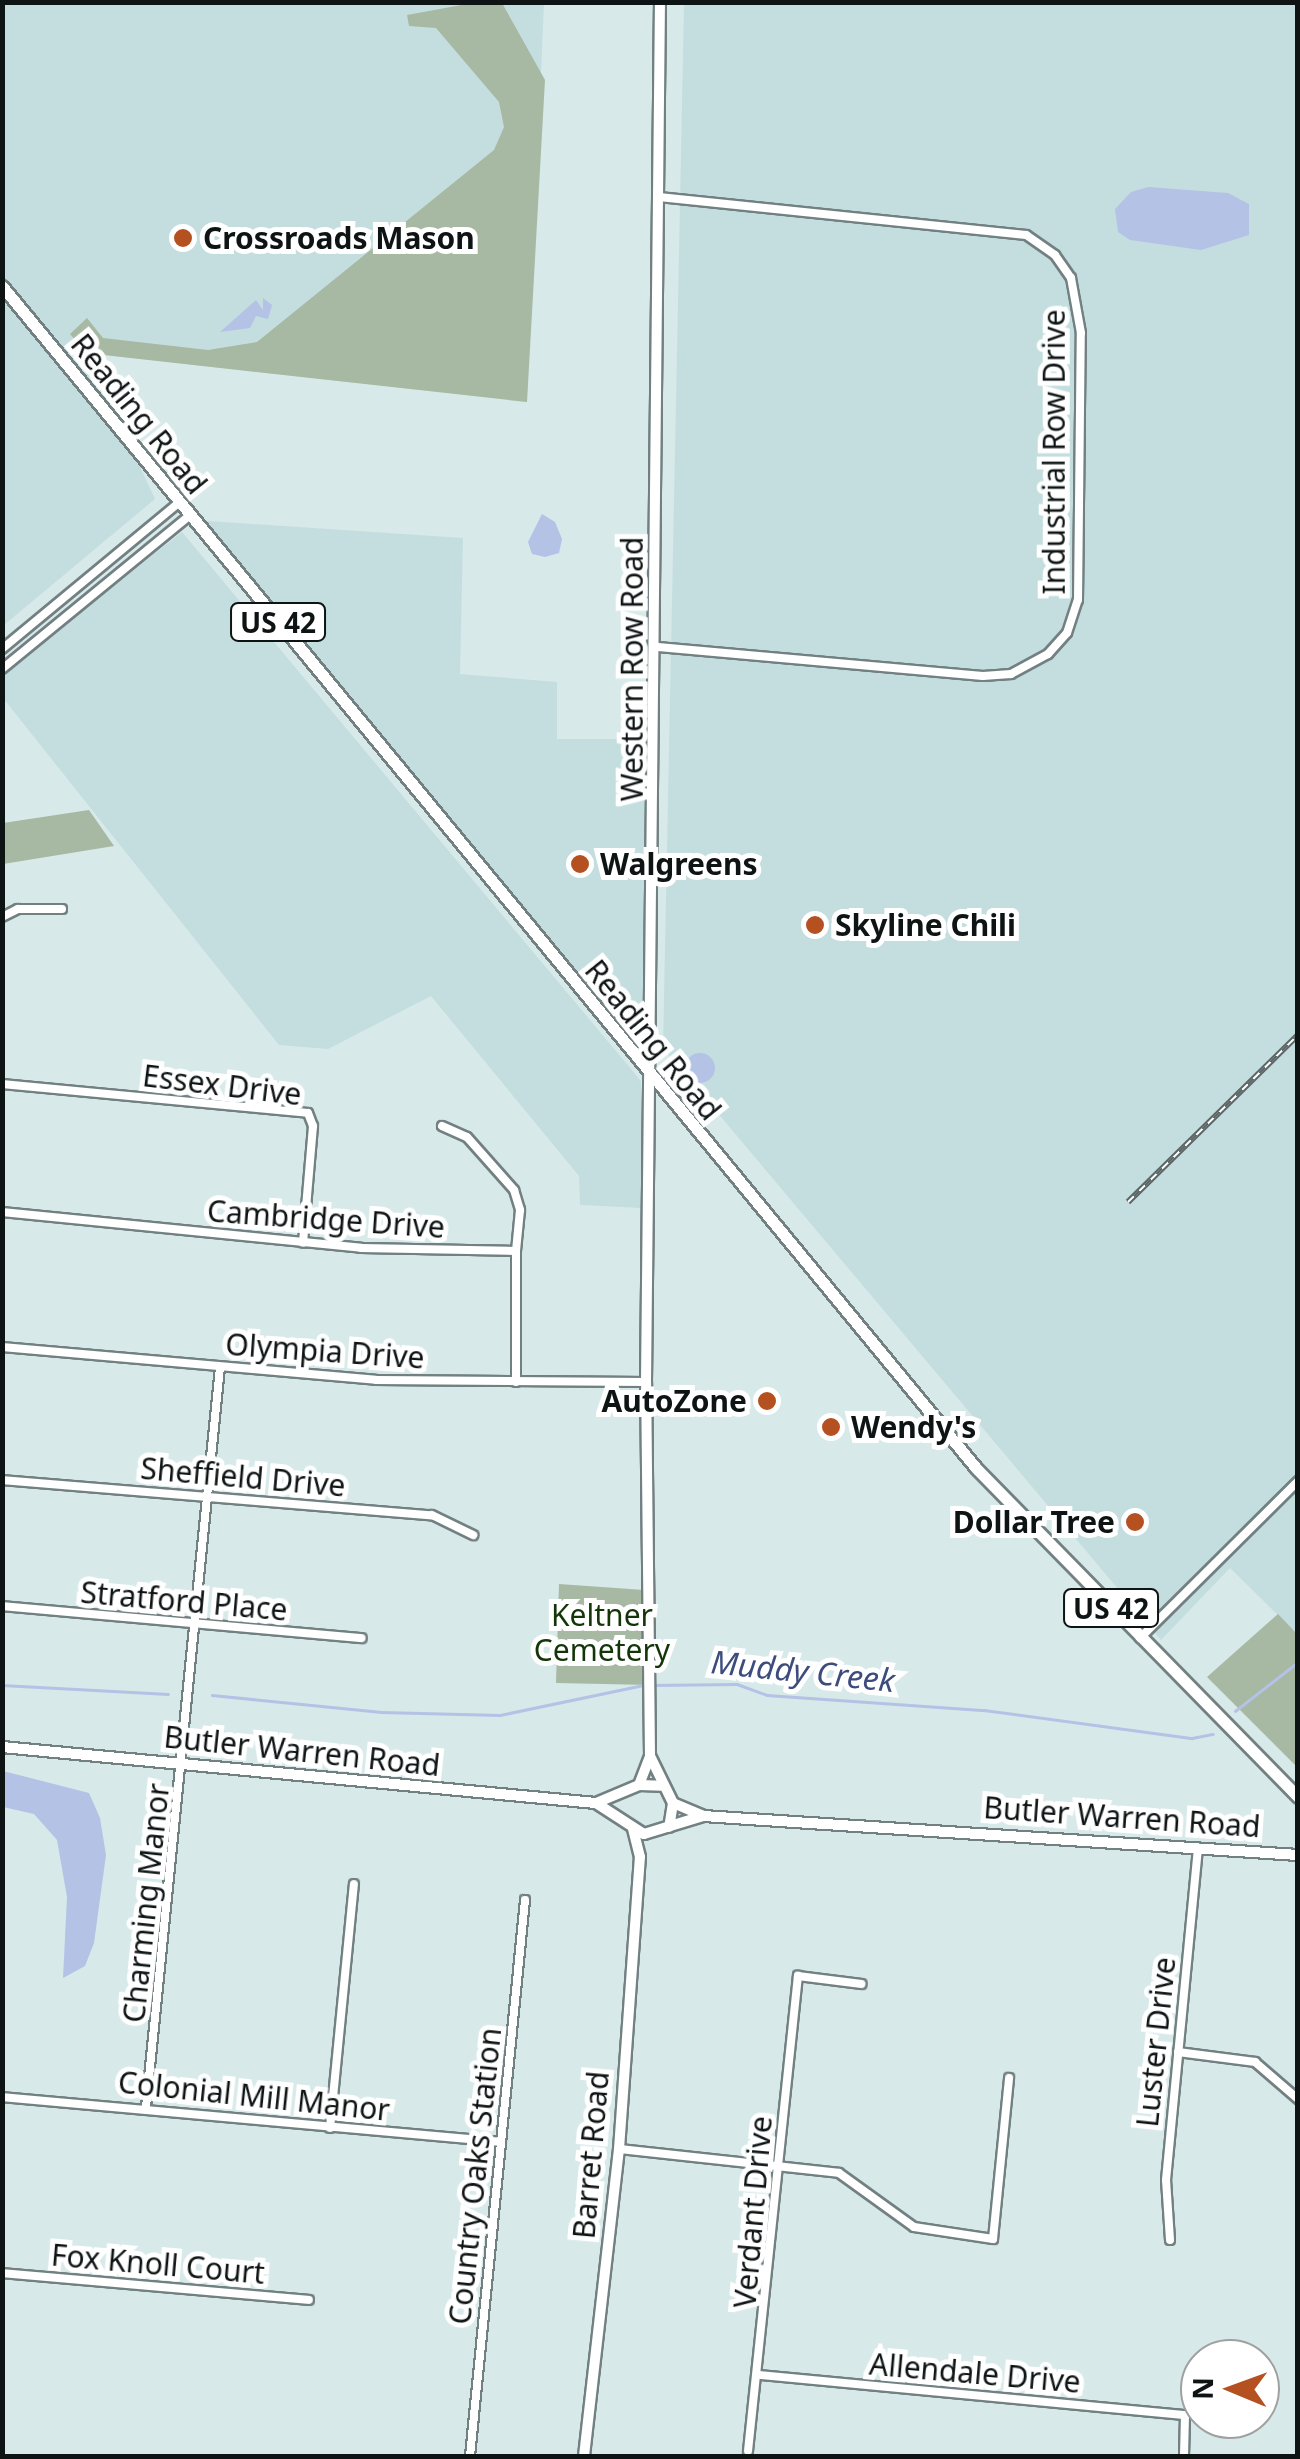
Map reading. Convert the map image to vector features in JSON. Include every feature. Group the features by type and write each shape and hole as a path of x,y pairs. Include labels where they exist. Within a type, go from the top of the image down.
{"main road":[{"name":"Reading Road","path":"2,286 976,1468 1298,1797"}],"street":[{"name":"Western Row Road","path":"660,2 658,647 646,1382 650,1756 662,1786"},
{"name":"Industrial Row Drive","path":"658,647 984,676 1011,674 1048,654 1070,627 1078,600 1081,333 1071,278 1055,255 1026,236 659,197"},
{"path":"2,649 180,502"},
{"path":"2,669 190,515"},
{"path":"2,917 18,909 62,909"},
{"name":"Essex Drive","path":"2,1084 308,1113 313,1126 303,1243"},
{"path":"442,1126 467,1137 514,1190 520,1210 516,1250 516,1382"},
{"name":"Cambridge Drive","path":"2,1212 303,1243 516,1250"},
{"name":"Olympia Drive","path":"2,1348 376,1380 646,1382"},
{"name":"Charming Manor","path":"146,2107 184,1764 220,1368"},
{"name":"Sheffield Drive","path":"2,1480 432,1515 473,1535"},
{"path":"1140,1638 1298,1481"},
{"name":"Stratford Place","path":"2,1606 362,1638"},
{"name":"Butler Warren Road","path":"2,1747 596,1803 634,1788 662,1786"},
{"name":"Western Row Road","path":"634,1788 650,1756"},
{"path":"662,1786 673,1802 668,1826"},
{"path":"629,1824 634,1788"},
{"name":"Butler Warren Road","path":"673,1802 703,1816"},
{"name":"Butler Warren Road","path":"596,1803 629,1824 656,1834 668,1826 703,1816 1298,1855"},
{"name":"Barret Road","path":"584,2456 619,2148 640,1857 629,1824"},
{"path":"640,1857 656,1834"},
{"name":"Luster Drive","path":"1170,2240 1166,2180 1198,1848"},
{"path":"330,2128 354,1884"},
{"name":"Country Oaks Station","path":"470,2456 524,1900"},
{"name":"Verdant Drive","path":"748,2451 760,2375 798,1976 861,1984"},
{"path":"1178,2052 1255,2062 1298,2099"},
{"path":"619,2148 779,2162 838,2173 914,2226 993,2239 1009,2078"},
{"name":"Colonial Mill Manor","path":"2,2097 501,2142"},
{"name":"Fox Knoll Court","path":"2,2273 309,2300"},
{"name":"Allendale Drive","path":"760,2375 1185,2416 1184,2456"}],"shaded area":[{"path":"2,3 544,3 527,402 87,353 155,499 4,625"},
{"path":"684,3 1297,3 1297,1634 1230,1568 1161,1640 663,1048"},
{"path":"194,520 463,538 460,674 557,682 557,739 657,739 650,1076"},
{"path":"182,532 641,1081 642,1208 580,1205 579,1176 431,996 328,1049 279,1045 3,698 3,674"}],"green space":[{"path":"478,2 502,3 545,80 527,402 86,353 70,334 87,318 103,338 208,350 257,342 494,150 504,127 499,102 436,28 409,26 407,15"},
{"path":"89,810 114,846 3,864 3,823"},
{"name":"Keltner Cemetery","path":"559,1584 644,1590 651,1685 556,1683"},
{"path":"1278,1614 1297,1634 1297,1767 1207,1677"}],"water":[{"path":"1148,187 1228,193 1249,204 1249,235 1201,250 1130,240 1118,232 1115,209 1131,192"},
{"path":"263,298 272,305 268,319 256,316 250,328 220,332 256,300 263,310"},
{"path":"542,514 555,522 562,539 559,553 545,557 532,554 528,542"},
{"path":"700,1053 714,1062 715,1068 706,1082 700,1083 686,1074 685,1068 694,1054"},
{"path":"3,1771 89,1793 100,1818 106,1855 94,1943 85,1966 63,1978 67,1897 57,1840 34,1814 3,1807"}],"waterway":[{"name":"Muddy Creek","path":"1235,1711 1298,1662"},
{"name":"Muddy Creek","path":"651,1685 737,1684 767,1695 984,1710 1192,1738 1213,1734"},
{"name":"Muddy Creek","path":"2,1685 168,1694"},
{"name":"Muddy Creek","path":"212,1695 381,1712 500,1715 643,1685"}],"railway":[{"path":"1128,1202 1298,1035"}],"place":[{"name":"Crossroads Mason","path":"183,238"},
{"name":"Walgreens","path":"580,864"},
{"name":"Skyline Chili","path":"815,925"},
{"name":"AutoZone","path":"767,1401"},
{"name":"Wendy's","path":"831,1427"},
{"name":"Dollar Tree","path":"1135,1522"}]}
